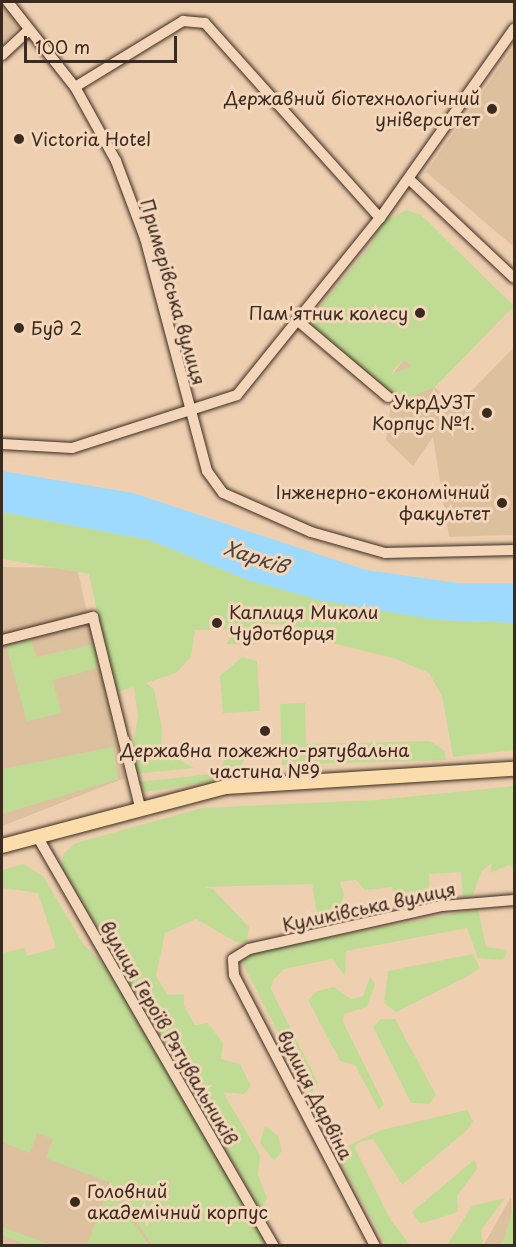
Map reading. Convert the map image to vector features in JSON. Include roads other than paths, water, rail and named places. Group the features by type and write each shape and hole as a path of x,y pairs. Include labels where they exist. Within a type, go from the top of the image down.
{"main road":[{"path":"2,846 140,807 236,786 514,770"}],"street":[{"name":"Примерівська вулиця","path":"8,2 75,87 116,161 145,238 189,411 207,471 223,493 274,518 385,553 514,550"},
{"path":"75,87 183,21 205,23 380,218"},
{"path":"2,444 72,448 237,395 380,218 514,29"},
{"path":"2,55 29,30"},
{"path":"409,179 514,278"},
{"path":"298,321 388,398"},
{"path":"2,640 93,617 140,807"},
{"name":"вулиця Героїв Рятувальників","path":"37,836 274,1245"},
{"name":"Куликівська вулиця","path":"233,959 249,949 442,906 514,900"},
{"name":"вулиця Дарвіна","path":"233,959 234,975 375,1245"}],"water":[{"name":"Харків","path":"2,471 133,493 366,570 458,583 514,583 514,623 437,620 319,600 248,580 149,540 2,512"}],"place":[{"name":"Державний біотехнологічний університет","path":"492,109"},
{"name":"Victoria Hotel","path":"19,139"},
{"name":"Пам'ятник колесу","path":"420,313"},
{"name":"Буд 2","path":"19,328"},
{"name":"УкрДУЗТ Корпус №1.","path":"487,413"},
{"name":"Інженерно-економічний факультет","path":"502,503"},
{"name":"Каплиця Миколи Чудотворця","path":"217,623"},
{"name":"Державна пожежно-рятувальна частина №9","path":"265,731"},
{"name":"Головний академічний корпус","path":"75,1202"}]}
